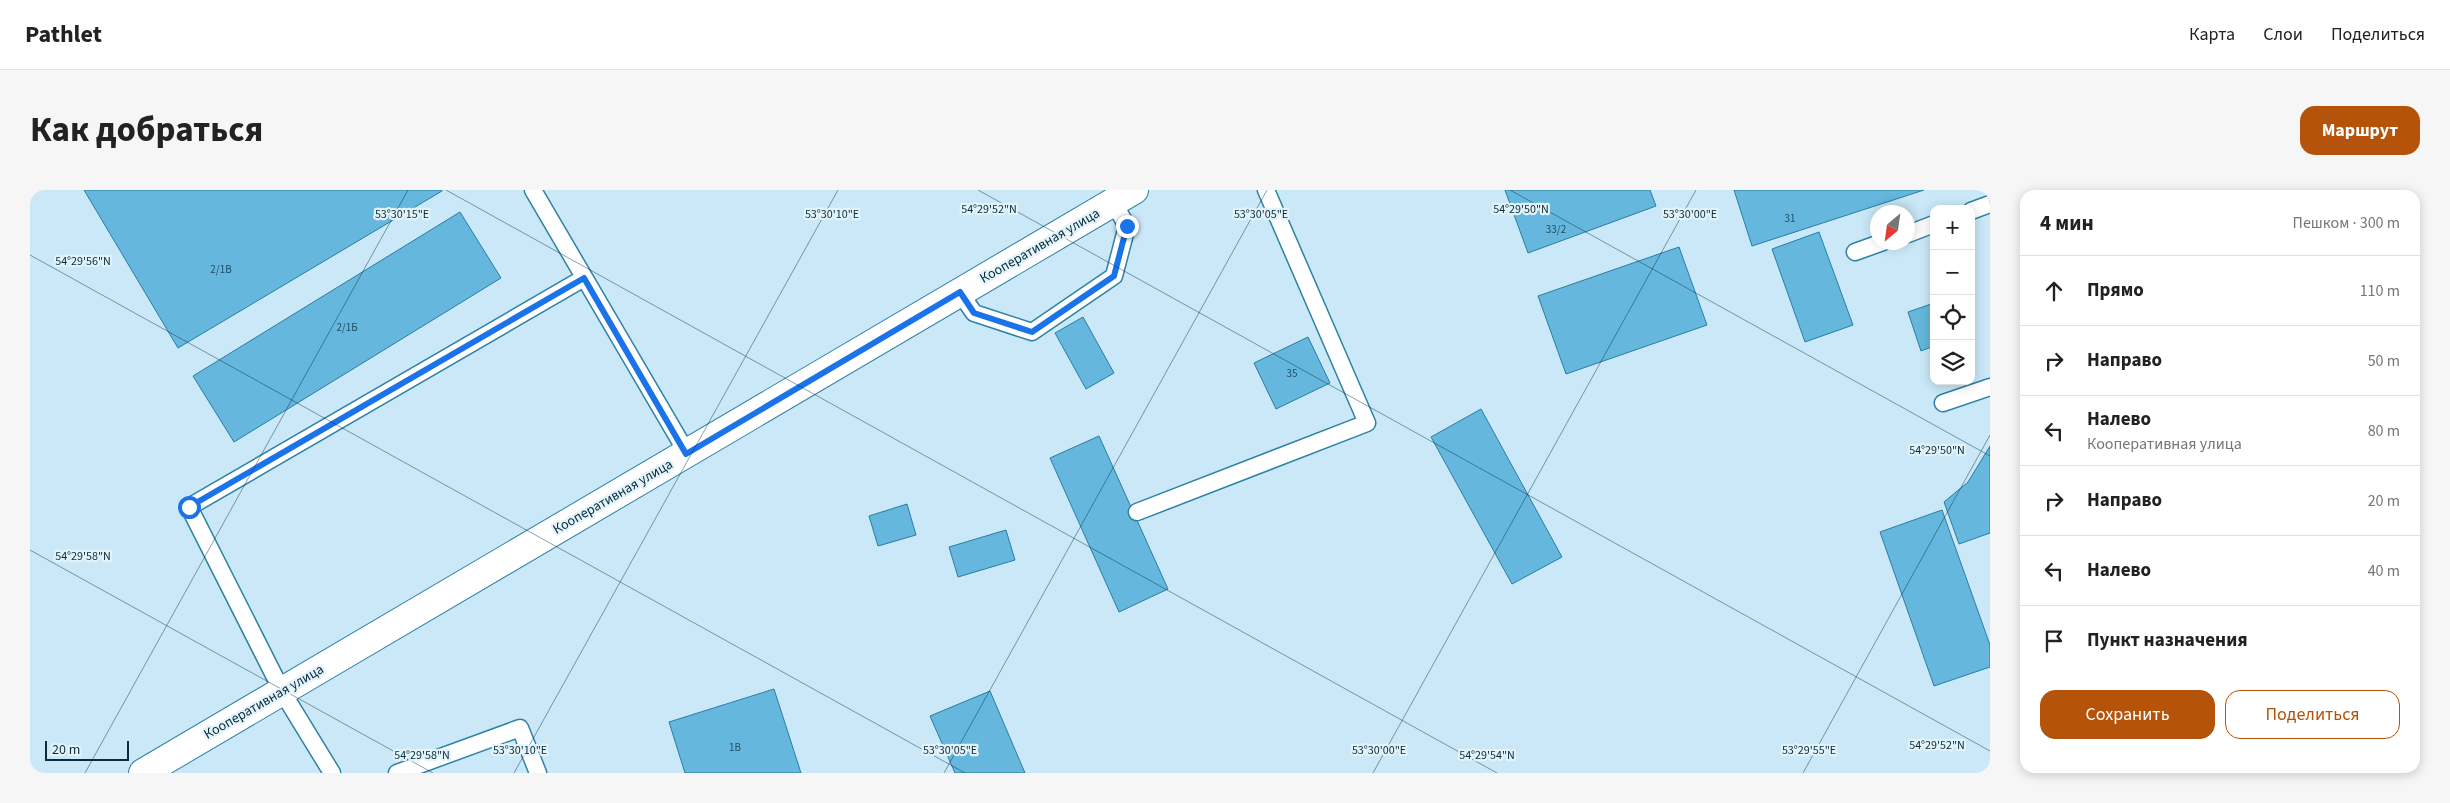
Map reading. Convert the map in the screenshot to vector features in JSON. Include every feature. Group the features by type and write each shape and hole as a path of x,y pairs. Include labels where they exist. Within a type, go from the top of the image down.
{"main road":[{"name":"Кооперативная улица","path":"143,773 1124,196"}],"lane":[{"path":"533,190 686,454"},
{"path":"1138,512 1368,423 1266,190"},
{"path":"960,292 974,313 1032,332 1114,276 1127,226 1124,196"},
{"path":"1975,210 1990,204"},
{"path":"1915,231 1930,226"},
{"path":"1855,252 1870,246"},
{"path":"332,773 282,691 189,507 584,278"},
{"path":"1942,403 1990,387"},
{"path":"396,773 520,728 538,773"}],"building":[{"path":"84,190 442,190 442,191 178,348"},
{"path":"1505,190 1650,190 1656,206 1528,253"},
{"path":"1734,190 1924,190 1878,205 1870,205 1870,208 1752,246"},
{"path":"460,212 501,278 234,442 193,376"},
{"path":"1819,232 1853,325 1805,342 1772,249"},
{"path":"1679,247 1707,325 1566,374 1538,296"},
{"path":"1930,304 1930,348 1921,351 1908,312"},
{"path":"1083,317 1114,373 1086,389 1055,333"},
{"path":"1308,337 1330,383 1276,409 1254,363"},
{"path":"1481,409 1562,557 1512,584 1431,437"},
{"path":"1099,436 1168,589 1119,612 1050,458"},
{"path":"1990,446 1990,533 1959,544 1944,502 1968,482"},
{"path":"907,504 916,535 878,546 869,516"},
{"path":"1942,510 1990,645 1990,667 1934,686 1880,532"},
{"path":"1006,530 1015,560 958,577 949,547"},
{"path":"774,689 801,773 685,773 669,722"},
{"path":"990,691 1025,773 955,773 930,716"}],"route":[{"path":"189,507 584,278 686,454 960,292 974,313 1032,332 1114,276 1127,226"}]}
